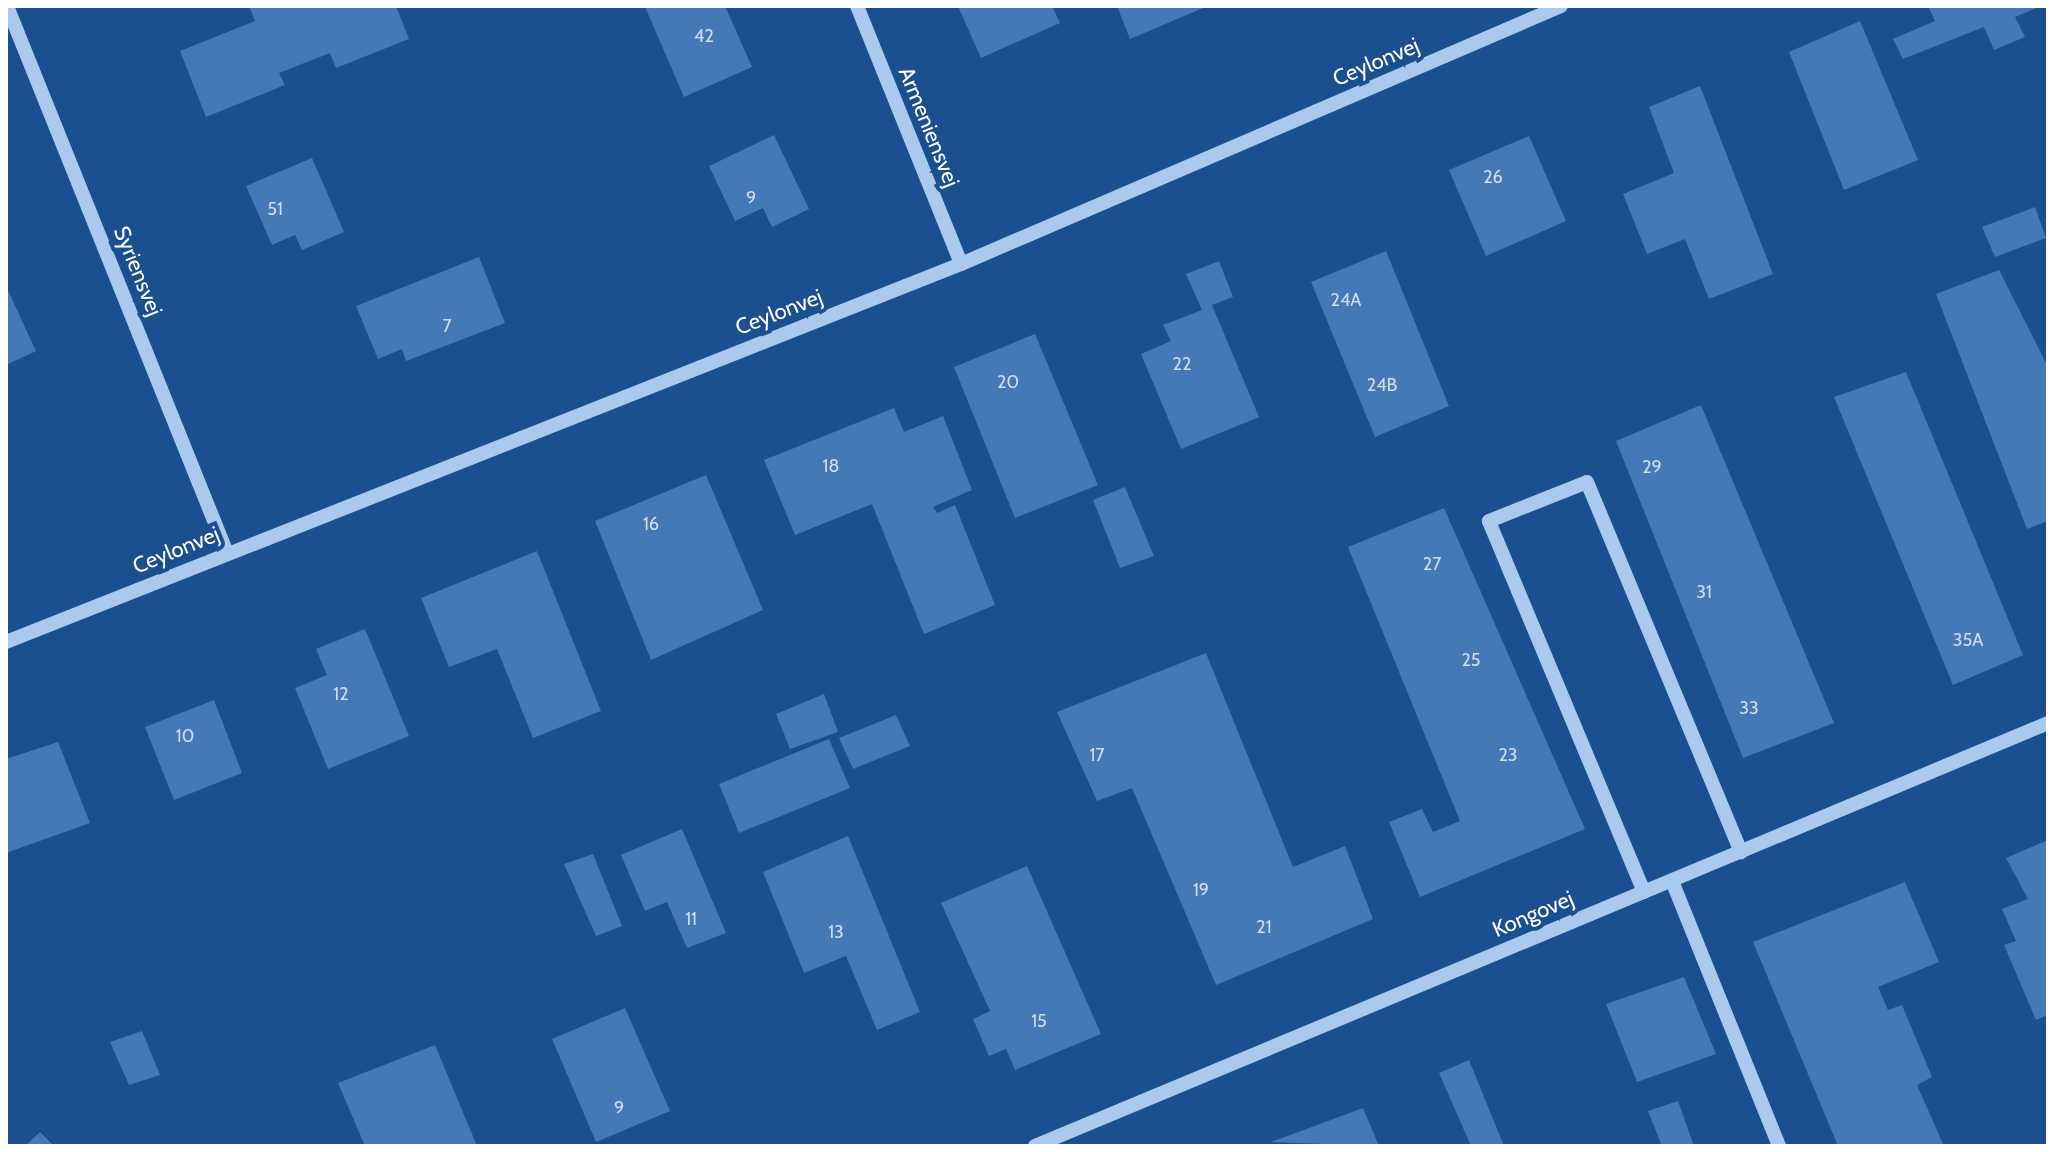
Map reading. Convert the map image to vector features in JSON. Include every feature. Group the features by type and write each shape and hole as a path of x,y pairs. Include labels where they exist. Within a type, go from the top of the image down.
{"street":[{"name":"Syriensvej","path":"7,6 227,553"},
{"name":"Armeniensvej","path":"857,6 961,264"},
{"name":"Ceylonvej","path":"6,642 961,264 1561,6"},
{"path":"1644,892 1489,521 1587,482 1741,852"},
{"name":"Kongovej","path":"1035,1146 2048,723"},
{"path":"1672,881 1779,1146"}],"building":[{"path":"249,6 396,6 409,39 336,68 330,53 279,73 285,85 206,117 180,51 255,21"},
{"path":"725,6 752,67 684,97 645,7"},
{"path":"958,6 1052,6 1060,23 981,58"},
{"path":"1117,6 1208,6 1130,39"},
{"path":"1928,6 2041,6 2015,17 2025,37 1994,50 1984,27 1903,59 1893,39 1935,21"},
{"path":"1860,21 1918,160 1844,190 1789,52"},
{"path":"1700,86 1773,274 1709,299 1685,239 1647,254 1623,194 1674,173 1649,107"},
{"path":"774,135 809,209 772,227 763,208 735,221 709,166"},
{"path":"1529,136 1566,221 1486,256 1449,170"},
{"path":"312,158 344,232 302,250 295,235 272,245 246,186"},
{"path":"2035,207 2046,238 1995,257 1982,227"},
{"path":"1386,251 1449,406 1375,437 1311,282"},
{"path":"479,257 505,323 406,361 402,349 378,359 356,306"},
{"path":"1219,261 1233,297 1212,305 1259,417 1181,449 1141,354 1171,341 1163,325 1202,310 1186,274"},
{"path":"1999,270 2048,367 2048,521 2027,529 1936,294"},
{"path":"6,286 36,351 6,365"},
{"path":"1035,334 1098,485 1015,518 954,367"},
{"path":"1906,372 2023,655 1953,685 1834,397"},
{"path":"1701,405 1834,723 1743,758 1616,441"},
{"path":"894,408 904,432 943,416 972,490 933,507 937,513 955,505 995,605 924,634 872,504 795,535 764,460"},
{"path":"706,475 763,610 651,660 595,521"},
{"path":"1125,487 1154,556 1120,568 1093,500"},
{"path":"1444,508 1585,829 1420,897 1389,822 1422,809 1433,832 1460,821 1348,547"},
{"path":"537,551 601,711 533,738 497,649 449,667 421,598"},
{"path":"365,629 409,736 328,769 295,688 327,675 316,649"},
{"path":"1206,653 1293,867 1345,846 1373,919 1216,985 1132,788 1097,801 1057,712"},
{"path":"824,694 838,732 790,749 776,714"},
{"path":"214,700 242,773 174,800 145,727"},
{"path":"896,715 910,746 853,769 839,738"},
{"path":"829,739 850,788 739,833 719,784"},
{"path":"58,742 90,823 6,853 6,759"},
{"path":"682,829 726,933 687,948 667,902 645,911 621,855"},
{"path":"848,836 920,1012 877,1030 846,956 804,973 763,872"},
{"path":"2048,840 2048,1015 2036,1020 2004,945 2016,941 2002,909 2028,899 2006,858"},
{"path":"593,854 622,926 596,936 564,864"},
{"path":"1027,866 1101,1034 1015,1070 1006,1049 989,1056 973,1019 990,1011 941,903"},
{"path":"1905,882 1939,962 1878,987 1888,1010 1902,1005 1932,1077 1917,1085 1944,1146 1838,1146 1753,942"},
{"path":"1684,977 1716,1054 1637,1082 1606,1004"},
{"path":"625,1008 670,1111 596,1142 552,1039"},
{"path":"142,1031 160,1075 129,1085 110,1042"},
{"path":"435,1045 477,1146 365,1146 338,1083"},
{"path":"1469,1060 1504,1146 1471,1146 1439,1073"},
{"path":"1678,1101 1694,1146 1662,1146 1648,1111"},
{"path":"1363,1108 1379,1146 1271,1142"},
{"path":"40,1132 54,1146 25,1146"}]}
